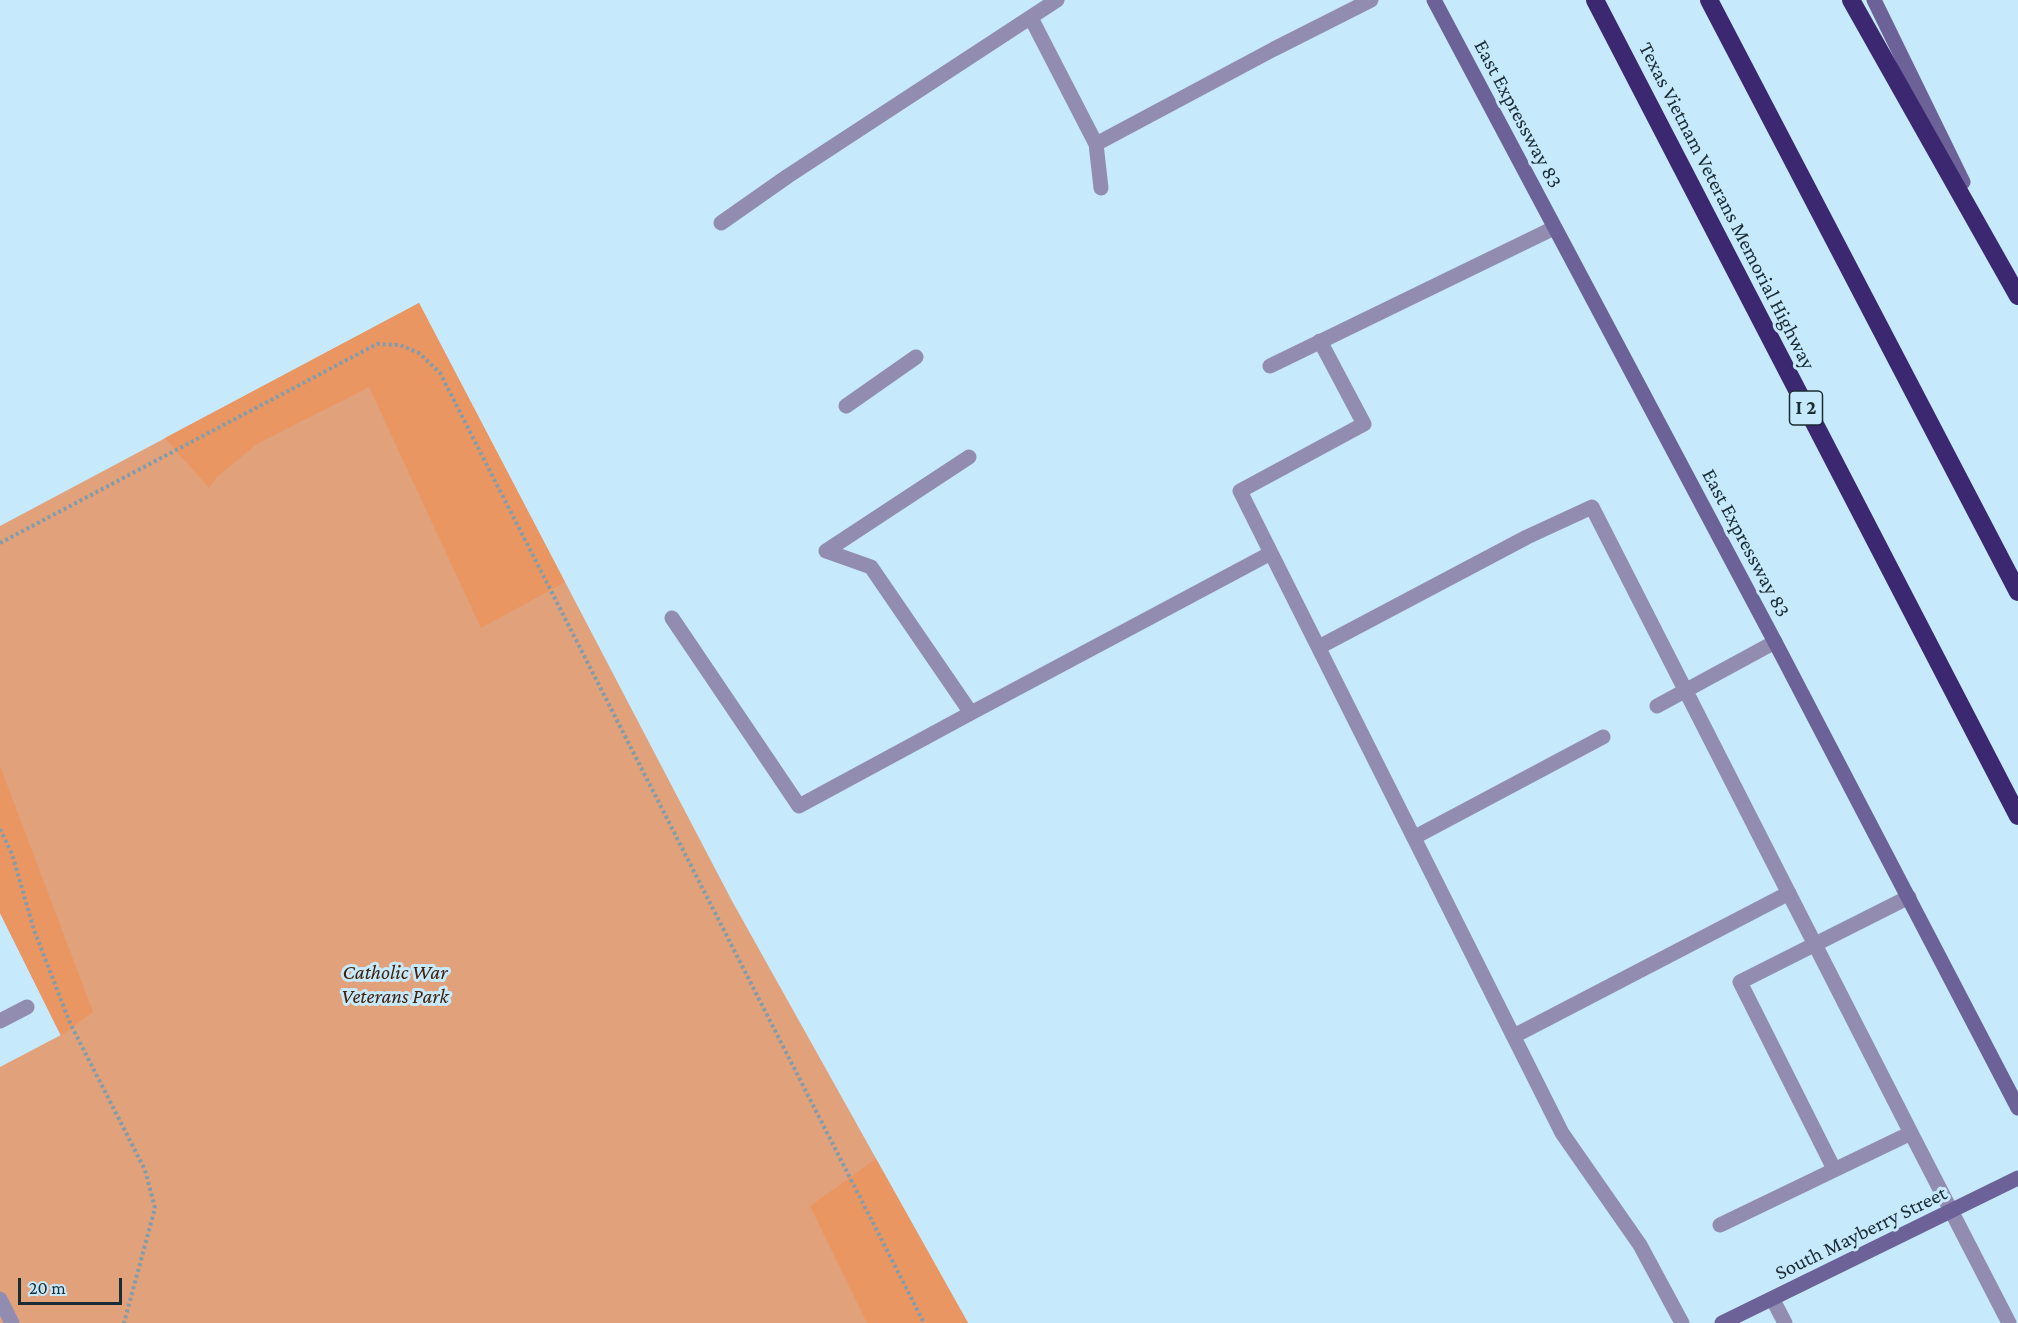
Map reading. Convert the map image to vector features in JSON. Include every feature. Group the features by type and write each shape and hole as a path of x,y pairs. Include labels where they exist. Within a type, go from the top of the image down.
{"highway":[{"name":"Texas Vietnam Veterans Memorial Highway","path":"1595,0 2018,816"},
{"path":"1709,0 2018,592"},
{"path":"1851,0 2018,296"}],"main road":[{"name":"East Expressway 83","path":"1434,0 1775,642 2018,1108"},
{"path":"1874,0 2018,296"},
{"name":"South Mayberry Street","path":"1722,1323 2018,1178"}],"street":[{"path":"721,223 797,170 1057,0"},
{"path":"1096,144 1371,0"},
{"path":"1031,18 1096,144 1101,188"},
{"path":"1270,366 1554,228"},
{"path":"1320,341 1364,424 1240,491 1562,1133 1640,1245 1682,1323"},
{"path":"846,406 916,357"},
{"path":"969,457 826,552 871,567 971,713"},
{"path":"1319,647 1527,537 1592,507 2008,1323"},
{"path":"672,618 799,806 1271,553"},
{"path":"1657,706 1775,642"},
{"path":"1415,837 1603,737"},
{"path":"1514,1036 1789,893"},
{"path":"1834,1169 1740,982 1909,897"},
{"path":"0,1021 27,1007"},
{"path":"1720,1225 1911,1133"},
{"path":"0,1299 12,1323"},
{"path":"1773,1300 1785,1323"}],"path":[{"path":"0,543 377,344 400,345 420,353 440,373 924,1323"},
{"path":"0,828 12,854 34,930 70,1023 145,1170 155,1208 124,1323"}],"green space":[{"name":"Catholic War Veterans Park","path":"419,303 732,901 968,1323 0,1323 0,1067 61,1035 0,913 0,526"}],"shaded area":[{"path":"419,303 565,582 481,628 369,387 257,444 218,476 209,488 165,438"},
{"path":"0,766 93,1012 61,1036 0,913"},
{"path":"876,1159 968,1323 867,1323 810,1206"}]}
